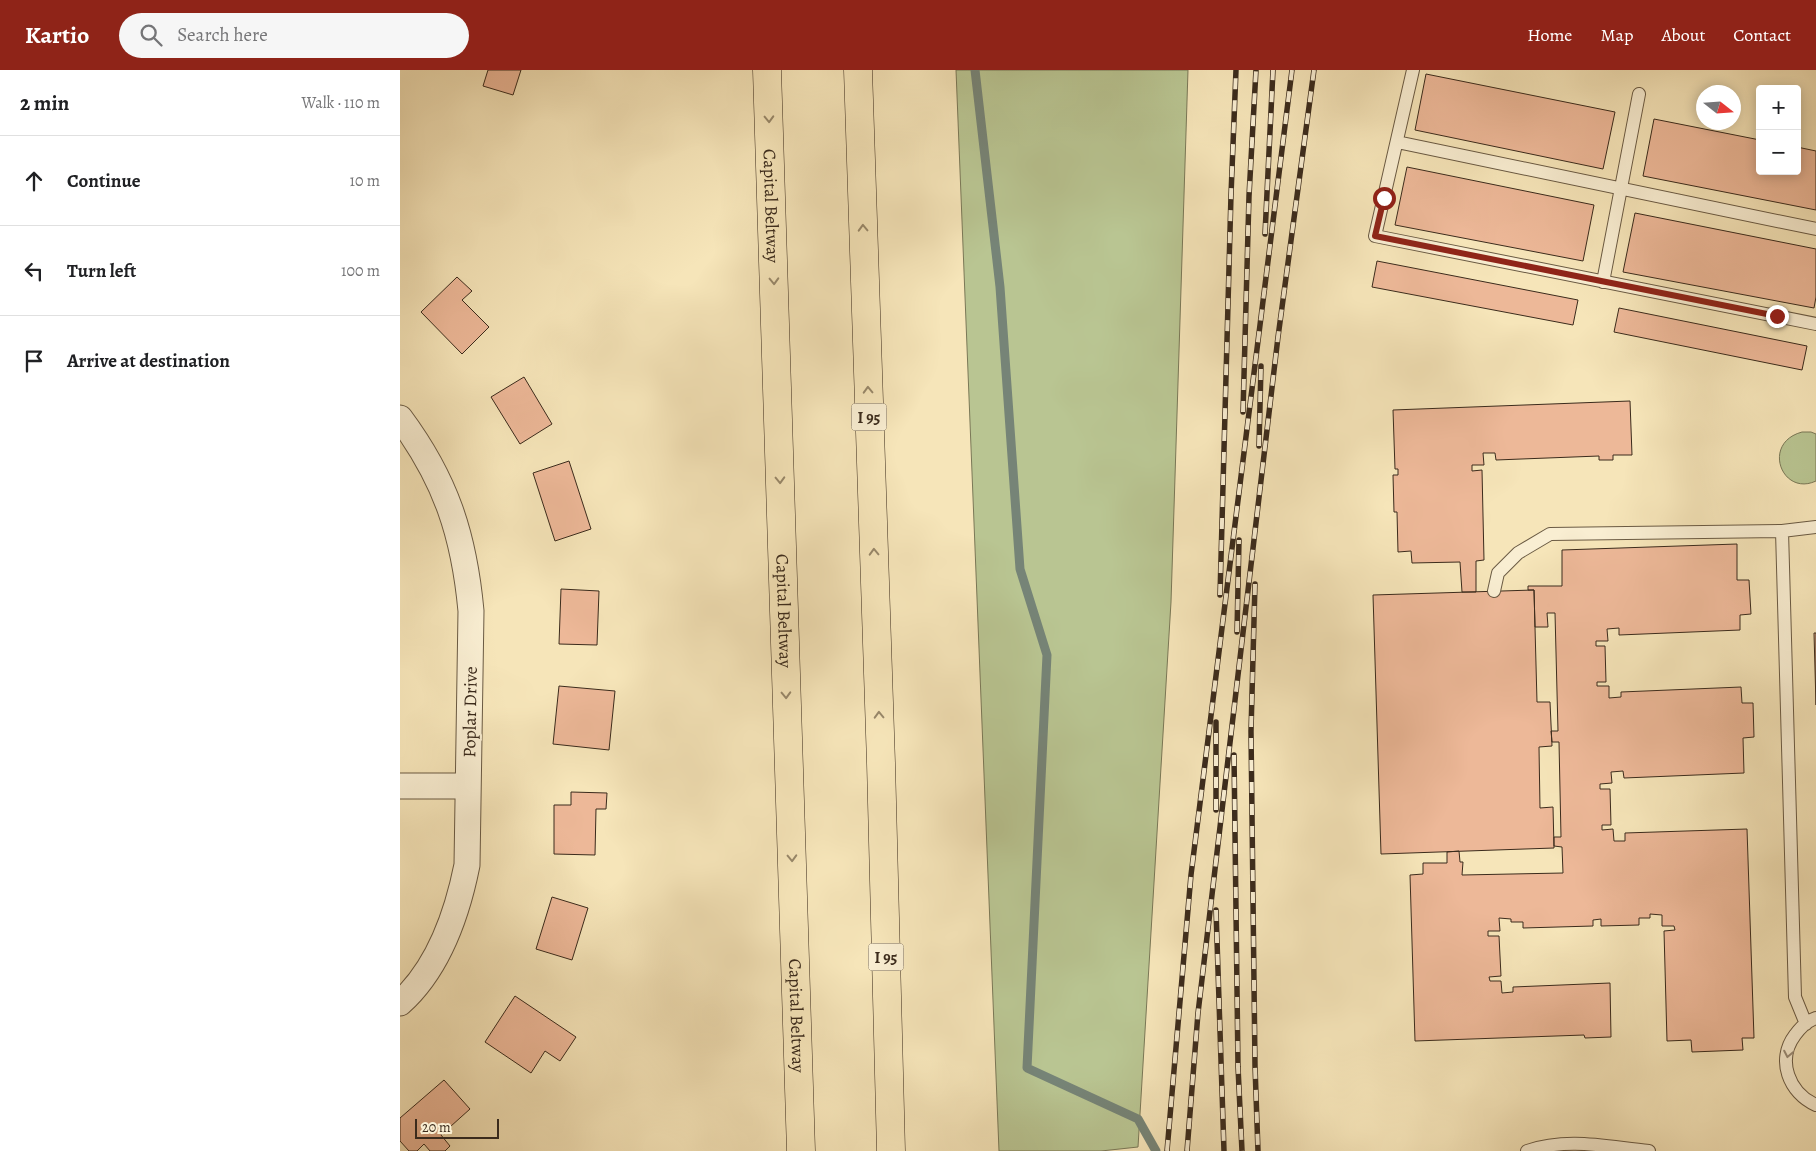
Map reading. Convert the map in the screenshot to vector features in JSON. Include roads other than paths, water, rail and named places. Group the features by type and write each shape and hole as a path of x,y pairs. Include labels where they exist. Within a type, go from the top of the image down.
{"highway":[{"name":"Capital Beltway","path":"767,70 801,1151"},
{"name":"I 95","path":"858,70 881,764 891,1151"},
{"path":"881,764 906,1151"},
{"path":"797,1151 799,1079"}],"street":[{"name":"Poplar Drive","path":"400,418 419,444 441,484 457,528 468,576 471,611 467,865 462,894 440,950 425,975 400,1003"},
{"path":"400,786 468,786"}],"lane":[{"path":"1413,70 1375,236 1816,324"},
{"path":"1603,282 1639,94"},
{"path":"1396,142 1816,229"},
{"path":"1494,591 1498,573 1518,553 1550,534 1782,531 1816,527"},
{"path":"1782,531 1795,997 1811,1021 1800,1028 1791,1040 1786,1055 1786,1070 1792,1085 1802,1097 1816,1105"},
{"path":"1528,1151 1545,1145 1571,1143 1649,1151"}],"waterway":[{"path":"975,70 1000,287 1020,569 1047,655 1027,1068 1138,1119 1156,1151"}],"railway":[{"path":"1220,595 1236,70"},
{"path":"1243,412 1249,196 1256,70"},
{"path":"1265,234 1273,70"},
{"path":"1167,1151 1191,875 1292,70"},
{"path":"1187,1151 1198,1013 1278,337 1314,70"},
{"path":"1259,446 1261,366"},
{"path":"1237,632 1239,540"},
{"path":"1255,584 1251,731 1255,1066 1258,1151"},
{"path":"1216,722 1216,810"},
{"path":"1234,755 1238,1067 1242,1151"},
{"path":"1216,910 1224,1151"}]}
